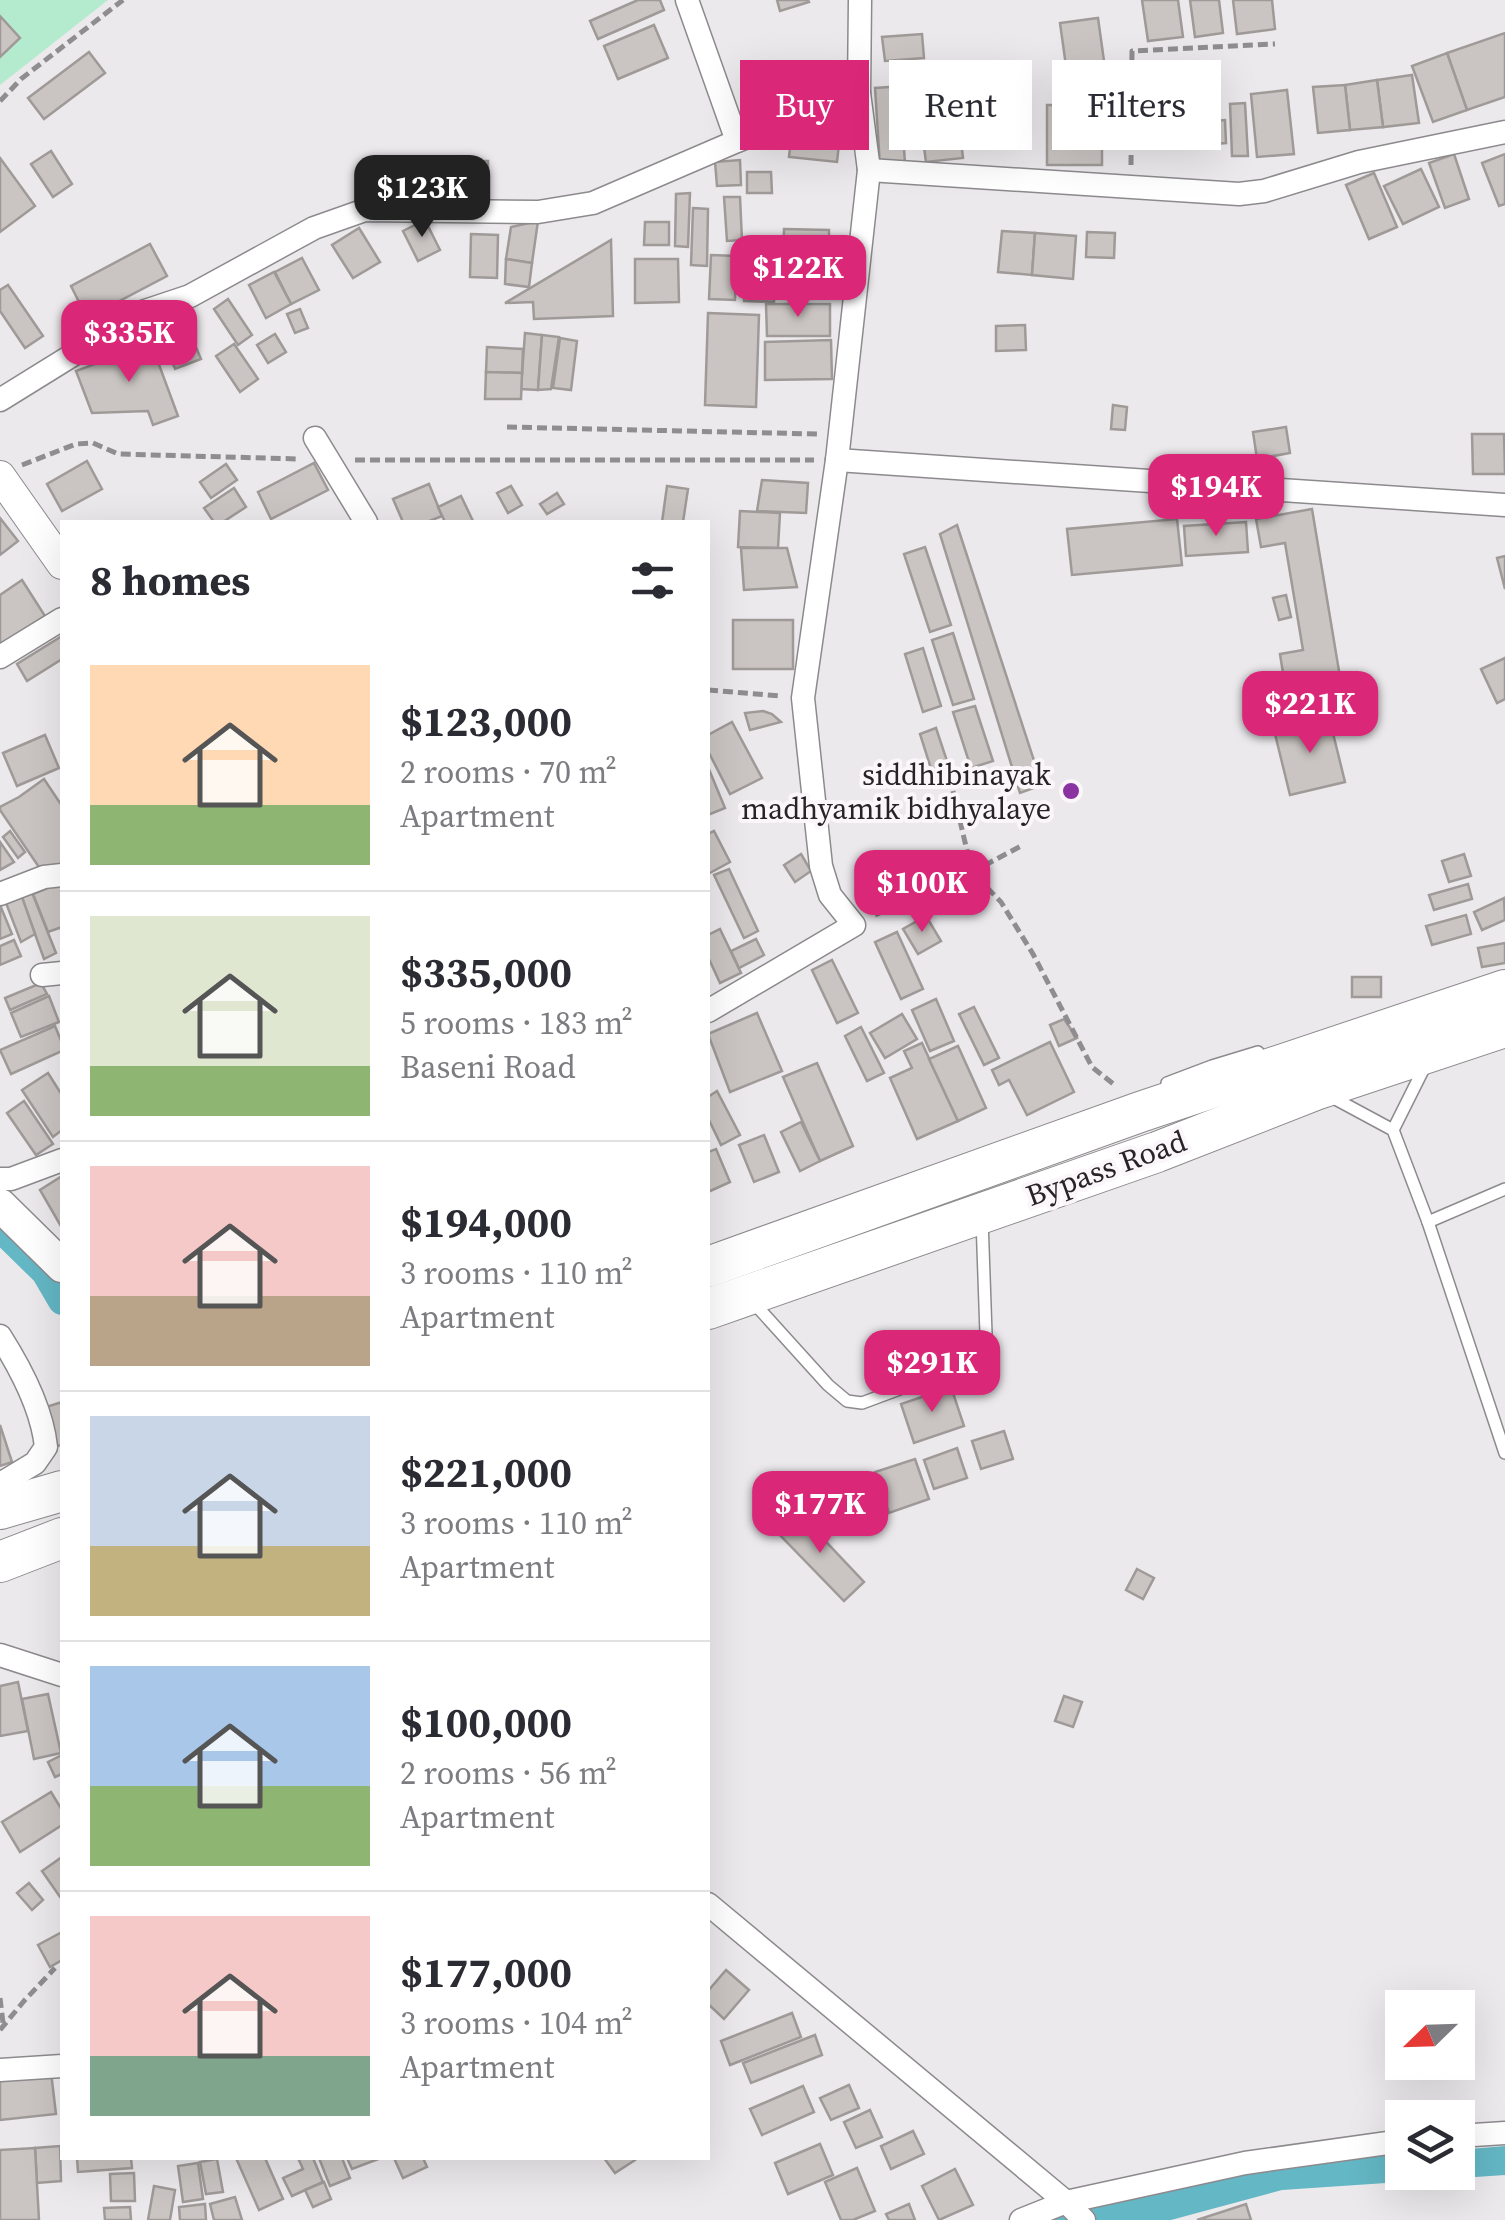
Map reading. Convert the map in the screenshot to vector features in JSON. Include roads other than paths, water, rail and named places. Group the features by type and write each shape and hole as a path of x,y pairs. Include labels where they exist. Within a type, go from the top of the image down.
{"highway":[{"name":"Bypass Road","path":"710,1266 1140,1112 1505,990"},
{"name":"Bypass Road","path":"710,1308 1156,1152 1318,1089 1505,1027"},
{"path":"0,1510 60,1493"},
{"path":"0,1562 60,1539"}],"main road":[{"path":"0,1205 60,1264"}],"street":[{"path":"687,0 737,141"},
{"path":"859,60 860,0"},
{"path":"870,170 1240,194 1264,191 1359,162 1505,132"},
{"path":"0,400 142,312 190,296 314,228 365,210 538,212 593,203 740,140"},
{"path":"710,1010 854,925 830,895 821,866 802,698 838,460 870,170 867,150"},
{"path":"315,438 365,520"},
{"path":"838,460 1505,506"},
{"path":"9,471 60,560"},
{"path":"0,656 60,619"},
{"path":"0,894 60,874"},
{"path":"0,1179 11,1179 60,1161"},
{"path":"0,1336 19,1366 44,1431 46,1447 35,1463 0,1484"},
{"path":"0,1655 60,1674"},
{"path":"710,1906 1084,2220"},
{"path":"0,2070 60,2066"},
{"path":"1475,2135 1505,2133"},
{"path":"1021,2220 1066,2202 1245,2163 1385,2143"}],"lane":[{"path":"1130,1096 1267,1050"},
{"path":"1393,1130 1428,1053"},
{"path":"1318,1089 1393,1130 1505,1453"},
{"path":"1428,1222 1505,1189"},
{"path":"746,1295 828,1385 846,1401 862,1402 972,1362 983,1348 986,1334 982,1213"}],"water":[{"path":"1505,2146 1505,2175 1475,2177 1475,2149"},
{"path":"1385,2155 1385,2183 1282,2190 1171,2220 1048,2220 1224,2178"}],"waterway":[{"path":"0,1228 45,1272 60,1298"}],"place":[{"name":"siddhibinayak madhyamik bidhyalaye","path":"1071,791"}]}
